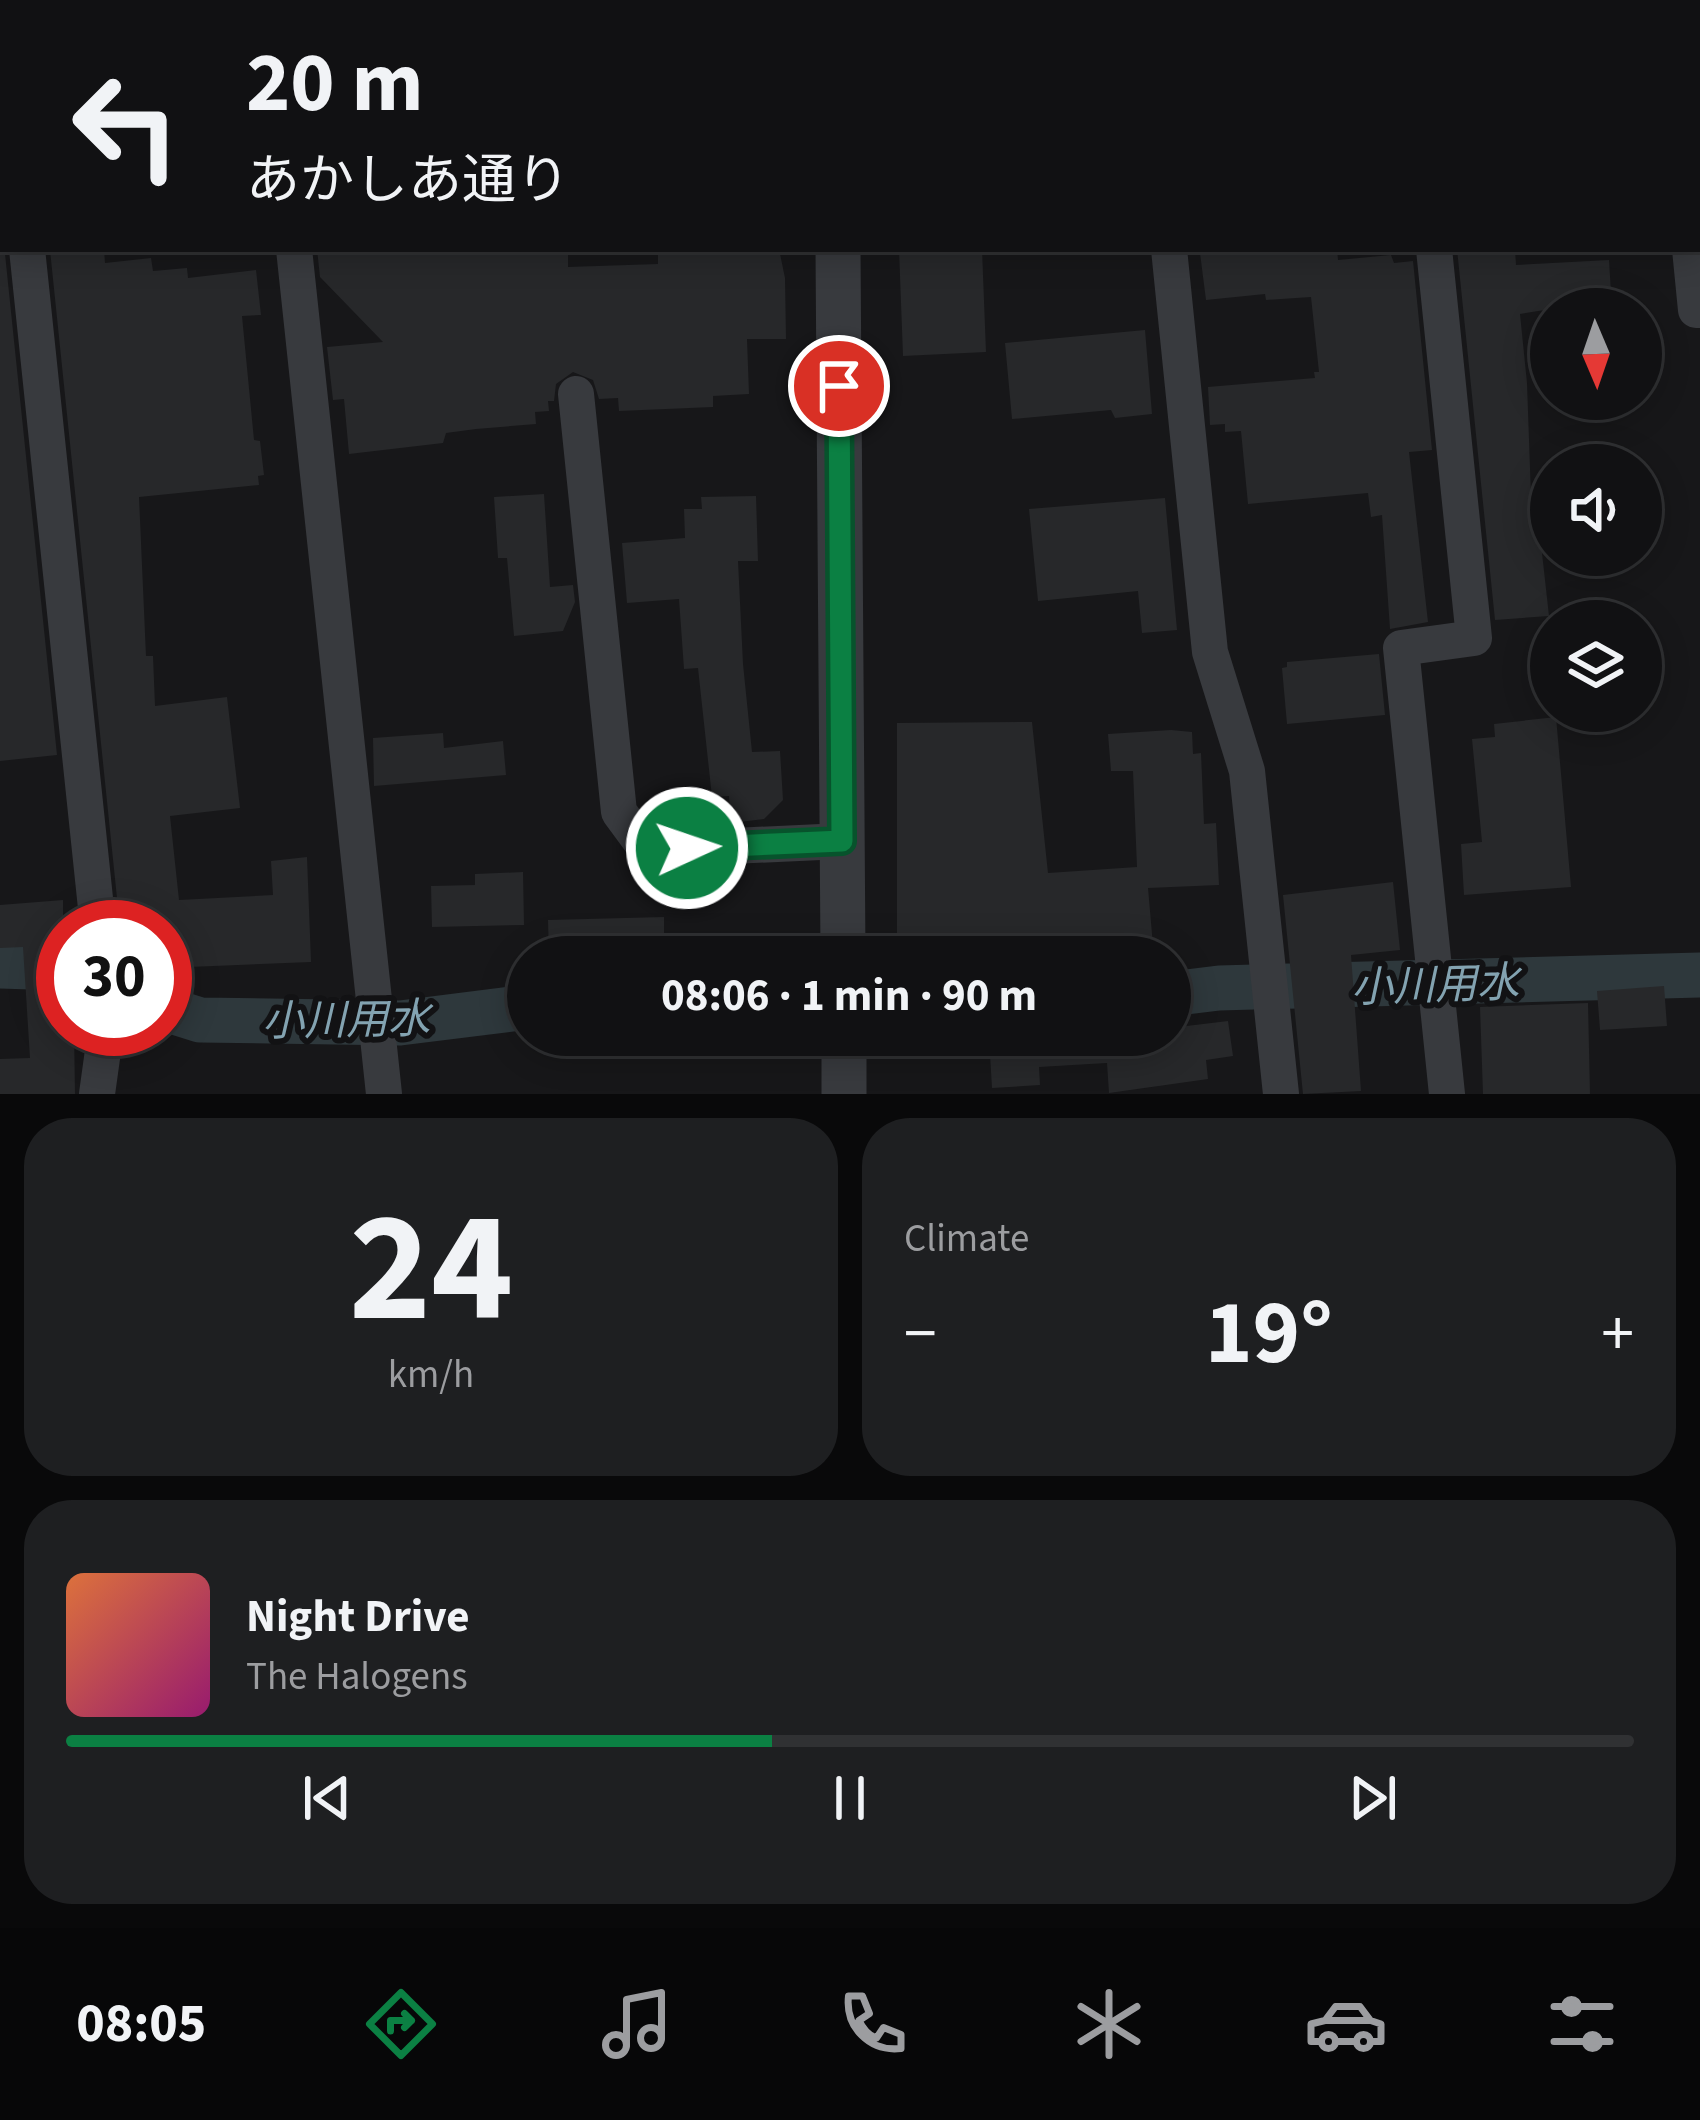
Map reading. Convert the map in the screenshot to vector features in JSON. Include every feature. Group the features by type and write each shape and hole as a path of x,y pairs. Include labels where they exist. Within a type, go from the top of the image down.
{"street":[{"path":"27,252 95,900"},
{"path":"294,252 384,1094"},
{"path":"838,252 843,936"},
{"path":"1169,252 1210,652 1247,771 1281,1094"},
{"path":"1434,252 1474,638 1401,648 1447,1094"},
{"path":"1690,252 1696,310 1700,310"},
{"path":"576,394 619,812 647,850 842,841"},
{"path":"98,1094 103,1056"},
{"path":"844,1056 844,1094"}],"building":[{"path":"50,252 104,252 105,263 151,258 153,271 187,268 188,278 256,270 261,315 242,316 254,440 260,441 264,475 258,476 259,485 139,497 146,656 153,656 155,706 227,697 240,808 170,816 179,900 117,900"},
{"path":"317,252 568,252 568,267 658,264 658,252 780,252 786,339 747,339 749,394 713,396 713,407 619,411 618,398 599,399 593,380 573,372 556,384 549,411 535,412 536,424 446,433 443,443 349,454 344,399 333,400 327,347 383,342 320,277"},
{"path":"899,252 982,252 986,352 903,356"},
{"path":"1337,252 1338,260 1391,255 1394,263 1413,261 1432,450 1409,452 1428,622 1390,629 1382,515 1371,517 1368,493 1248,504 1241,431 1225,432 1225,424 1210,425 1208,387 1315,378 1314,372 1319,372 1311,297 1266,300 1265,294 1206,300 1200,253"},
{"path":"1457,252 1515,252 1516,265 1609,260 1611,288 1530,288 1530,312 1520,314 1527,383 1530,576 1545,576 1547,600 1530,600 1530,617 1495,620"},
{"path":"0,254 5,254 57,755 0,761"},
{"path":"1145,330 1152,414 1115,418 1111,410 1012,419 1005,343"},
{"path":"544,494 550,587 573,585 575,602 563,631 514,636 507,558 498,558 494,497"},
{"path":"756,496 758,561 738,561 743,664 752,752 780,751 783,800 764,819 731,823 729,796 712,797 698,668 684,669 679,599 627,603 622,543 685,538 684,509 702,509 701,497"},
{"path":"1165,498 1177,630 1142,633 1138,591 1038,601 1029,509"},
{"path":"1379,654 1385,715 1287,724 1282,668 1287,662"},
{"path":"1530,720 1530,732 1557,732 1571,887 1464,895 1461,844 1482,842 1472,739 1495,737 1494,724"},
{"path":"1032,722 1048,873 1137,867 1133,771 1111,771 1108,734 1192,732 1193,754 1201,753 1204,824 1216,823 1219,885 1148,888 1152,936 897,936 897,723"},
{"path":"443,733 444,748 503,741 506,775 374,786 373,738"},
{"path":"307,857 311,962 192,967 192,900 179,900 273,895 271,861"},
{"path":"523,872 524,925 432,927 431,886 475,885 475,874"},
{"path":"1393,882 1400,950 1351,955 1361,1091 1303,1094 1283,895"},
{"path":"36,902 36,1056 74,1056 75,1094 0,1094 0,1059 30,1058 23,947 0,948 0,905"},
{"path":"664,917 664,936 548,936 548,920"},
{"path":"1664,986 1667,1026 1600,1030 1597,991"},
{"path":"1588,1003 1590,1094 1483,1094 1480,1007"},
{"path":"1228,1021 1233,1056 1206,1060 1208,1079 1109,1093 1107,1063 1039,1067 1040,1085 992,1088 990,1056 1191,1056 1191,1025"}],"waterway":[{"name":"小川用水","path":"0,966 36,969"},
{"name":"小川用水","path":"1191,991 1700,975"},
{"name":"小川用水","path":"192,1017 400,1023 507,1010"}],"route":[{"path":"687,848 842,841 839,386"}]}
